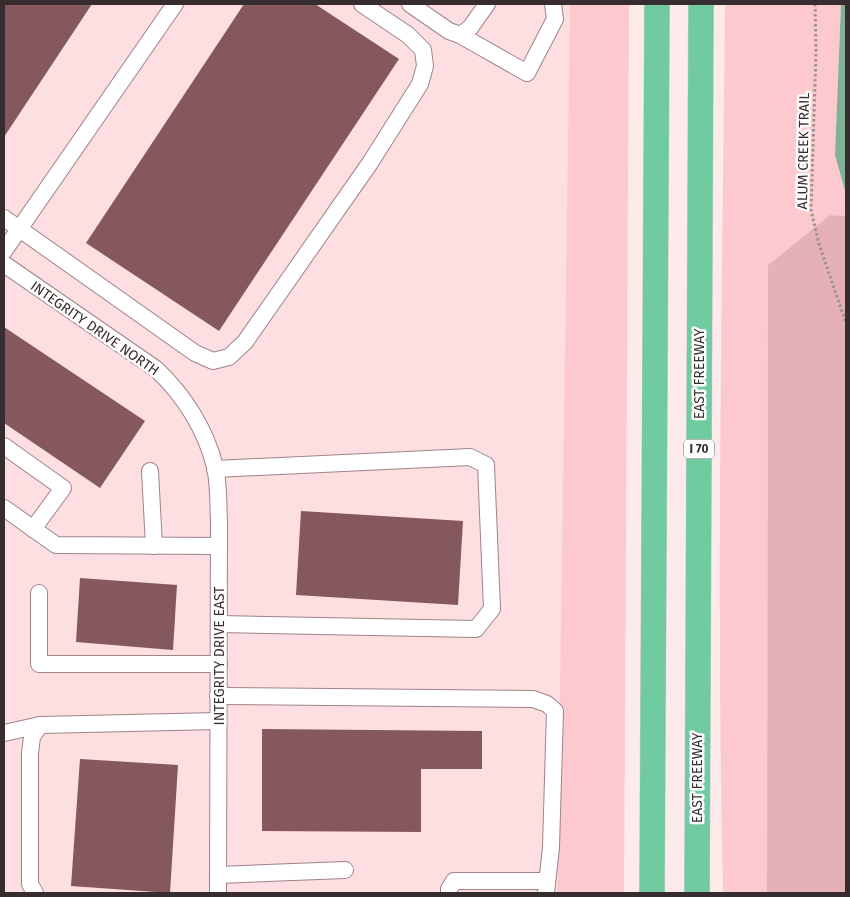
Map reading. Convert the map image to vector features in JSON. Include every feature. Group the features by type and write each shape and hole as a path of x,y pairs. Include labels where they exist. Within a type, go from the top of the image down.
{"highway":[{"path":"652,893 656,4"},
{"name":"EAST FREEWAY","path":"696,893 701,4"}],"street":[{"path":"4,251 175,4"},
{"path":"4,218 195,353 213,361 229,357 244,342 370,163 420,84 425,66 422,50 408,35 362,4"},
{"path":"410,4 449,31 460,35 527,73 555,19 553,4"},
{"path":"460,35 470,28 487,4"},
{"name":"INTEGRITY DRIVE NORTH","path":"4,264 156,369 172,384 181,396 196,423"},
{"name":"INTEGRITY DRIVE EAST","path":"196,423 207,444 216,468 219,546 216,888"},
{"path":"4,446 63,488 33,529"},
{"path":"216,468 470,457 486,465 492,609 476,628 219,624"},
{"path":"150,471 154,546"},
{"path":"4,508 56,545 219,546"},
{"path":"39,593 39,664 219,664"},
{"path":"218,696 532,699 547,704 555,711 551,847 546,887 454,881 448,893"},
{"path":"4,733 40,725 218,721"},
{"path":"35,893 30,884 30,753 32,737 40,725"},
{"path":"216,888 345,870"}],"path":[{"name":"ALUM CREEK TRAIL","path":"815,4 816,52 812,210 819,244 846,323"}],"shaded area":[{"path":"4,4 570,4 557,893 4,893"},
{"path":"570,4 629,4 624,893 557,893"},
{"path":"725,4 841,4 835,154 846,194 846,216 830,215 768,265 767,893 723,893 720,560"},
{"path":"841,4 846,4 846,194 835,155"},
{"path":"830,215 846,216 846,893 767,893 768,265"}],"building":[{"path":"4,4 92,4 4,137"},
{"path":"244,4 315,4 399,59 219,331 86,243"},
{"path":"4,327 145,421 100,488 4,423"},
{"path":"301,511 463,521 458,605 296,595"},
{"path":"80,578 177,585 173,650 76,642"},
{"path":"262,729 482,731 482,769 421,769 421,832 262,831"},
{"path":"80,759 178,765 170,893 71,886"}]}
